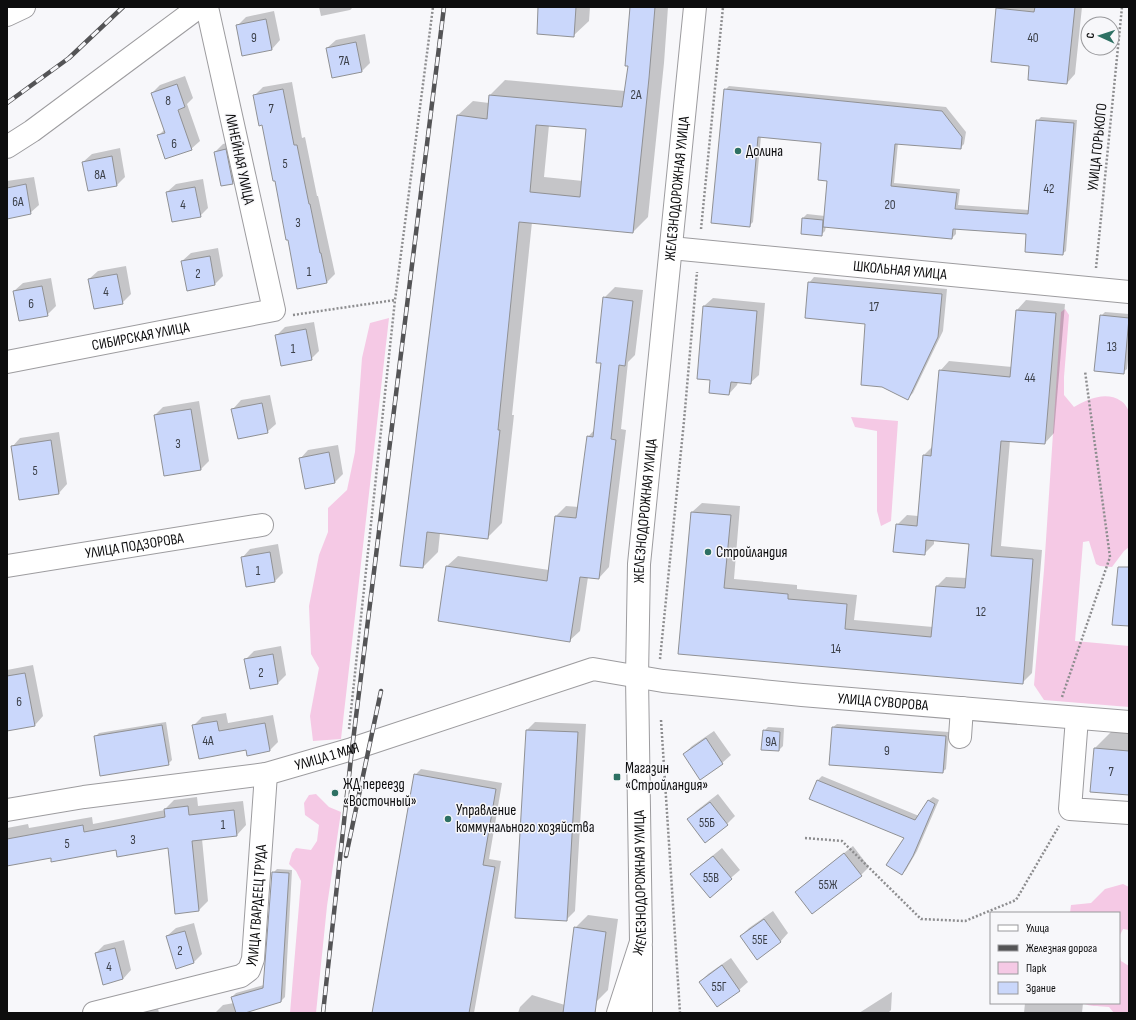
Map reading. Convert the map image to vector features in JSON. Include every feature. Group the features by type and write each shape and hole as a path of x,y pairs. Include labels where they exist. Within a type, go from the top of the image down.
{"street":[{"path":"7,15 24,7"},
{"path":"7,147 32,131 199,7"},
{"name":"ЛИНЕЙНАЯ УЛИЦА","path":"207,7 274,310"},
{"name":"ЖЕЛЕЗНОДОРОЖНАЯ УЛИЦА","path":"618,1013 641,942 637,677 639,564 695,7"},
{"name":"ШКОЛЬНАЯ УЛИЦА","path":"671,248 1129,292"},
{"name":"СИБИРСКАЯ УЛИЦА","path":"7,362 274,310"},
{"name":"УЛИЦА ПОДЗОРОВА","path":"7,566 262,525"},
{"name":"УЛИЦА 1 МАЯ","path":"7,810 84,797 266,774 347,751 593,669 637,677"},
{"name":"УЛИЦА СУВОРОВА","path":"637,677 658,681 802,695 1129,722"},
{"path":"960,737 962,708"},
{"path":"1066,717 1070,809 1129,813"},
{"name":"УЛИЦА ГВАРДЕЕЦ ТРУДА","path":"94,1013 241,976 249,970 253,959 266,774"},
{"path":"641,942 641,1013"}],"path":[{"path":"347,751 396,300 434,7"},
{"path":"658,681 723,7"},
{"name":"УЛИЦА ГОРЬКОГО","path":"1094,288 1122,7"},
{"path":"274,310 287,316 396,300"},
{"path":"1066,717 1110,557 1085,371"},
{"path":"660,713 680,1013"},
{"path":"805,838 842,841 921,919 965,921 1016,900 1070,809"}],"green space":[{"path":"1065,309 1069,315 1064,395 1074,407 1097,397 1103,396 1115,398 1124,403 1129,411 1129,547 1124,551 1112,567 1100,566 1096,564 1089,541 1083,542 1075,641 1129,646 1129,707 1044,700 1034,685 1044,570 1061,312"},
{"path":"389,318 341,739 313,741 310,716 319,668 311,654 309,606 319,555 328,532 328,508 347,490 355,452 362,358 370,323"},
{"path":"851,417 898,421 891,521 881,526 877,511 877,431 855,427"},
{"path":"316,794 329,807 341,812 327,906 316,1013 290,1013 301,881 296,871 289,864 292,853 296,848 311,850 317,841 319,825 305,815 304,803 309,795"},
{"path":"1123,884 1129,887 1129,930 1123,929 1120,935 1120,912 1070,912 1071,905 1091,903 1105,889"},
{"path":"1120,956 1121,961 1129,966 1129,1013 1114,1013 1109,1007 1085,1004 1120,1004"}],"building":[{"path":"538,7 576,7 574,37 537,34"},
{"path":"630,7 655,7 633,233 519,222 498,430 500,430 488,539 427,532 423,568 400,566 457,115 487,119 489,95 622,107 628,66 625,66","holes":["536,125 586,129 580,197 530,192"]},
{"path":"1035,7 1075,7 1067,84 1028,80 1029,66 991,62 996,8 1034,12"},
{"path":"266,19 272,50 242,56 236,25"},
{"path":"356,42 362,72 332,78 326,48"},
{"path":"177,84 185,107 178,110 192,150 165,159 157,135 165,133 151,93"},
{"path":"283,89 294,145 297,145 327,283 297,289 275,181 273,181 262,125 259,126 253,95"},
{"path":"724,89 942,111 962,137 961,149 895,144 891,186 957,193 955,209 1028,214 1036,120 1074,123 1063,255 1025,252 1026,234 953,229 952,239 823,227 827,181 818,180 821,143 758,137 750,227 711,223"},
{"path":"226,149 233,184 221,186 214,152"},
{"path":"112,156 117,186 88,191 82,162"},
{"path":"26,184 31,214 7,219 7,188"},
{"path":"195,187 201,217 172,222 166,192"},
{"path":"802,218 823,220 822,236 801,234"},
{"path":"210,256 215,285 187,291 181,261"},
{"path":"117,274 123,304 94,309 88,279"},
{"path":"808,282 942,294 938,337 908,400 882,387 861,385 865,324 805,318"},
{"path":"42,286 48,316 19,321 13,291"},
{"path":"603,297 633,301 625,366 619,365 611,439 616,440 599,579 580,577 570,642 438,621 446,566 547,581 555,516 576,518 587,436 593,437 601,363 596,363"},
{"path":"703,306 757,311 751,384 731,382 729,395 709,393 710,380 697,379"},
{"path":"1016,310 1056,313 1045,444 1001,441 991,556 1033,559 1023,684 678,654 691,512 731,515 724,588 788,594 788,599 847,604 845,629 931,637 936,586 965,588 969,544 926,540 925,555 893,552 896,524 917,526 923,455 931,456 939,370 1010,377"},
{"path":"1100,315 1129,318 1124,374 1094,371"},
{"path":"306,329 312,360 281,366 275,335"},
{"path":"262,403 268,433 238,439 231,409"},
{"path":"191,409 201,470 164,476 154,415"},
{"path":"51,440 59,494 19,500 11,446"},
{"path":"329,452 335,483 305,489 299,458"},
{"path":"270,552 275,582 246,587 241,557"},
{"path":"1118,567 1129,567 1129,626 1112,625"},
{"path":"273,654 278,684 250,689 244,659"},
{"path":"25,673 35,726 7,731 7,676"},
{"path":"217,721 219,731 265,723 270,751 247,756 246,750 199,759 192,725"},
{"path":"162,725 169,765 100,776 94,736"},
{"path":"832,727 946,736 943,773 829,765"},
{"path":"526,730 578,732 567,921 515,918"},
{"path":"763,730 780,732 779,751 761,750"},
{"path":"706,738 723,764 700,780 683,754"},
{"path":"1094,748 1129,751 1129,795 1090,792"},
{"path":"414,774 496,789 483,865 495,867 469,1013 372,1013"},
{"path":"817,780 915,820 928,800 935,804 913,856 902,875 886,865 904,838 809,799"},
{"path":"710,802 728,825 705,843 687,819"},
{"path":"188,806 189,815 234,810 237,836 192,841 199,911 175,914 168,848 117,857 116,850 51,862 51,858 7,866 7,839 83,825 84,832 165,817 164,809"},
{"path":"844,853 862,876 812,914 795,892"},
{"path":"713,856 732,879 710,898 690,874"},
{"path":"272,872 289,873 281,1002 245,1013 236,1013 231,997 263,988"},
{"path":"764,919 781,942 757,960 740,936"},
{"path":"574,927 606,932 595,1013 563,1013"},
{"path":"185,931 194,963 176,969 166,936"},
{"path":"115,948 123,979 103,985 95,953"},
{"path":"722,965 740,991 717,1007 699,982"}],"railway":[{"path":"7,103 69,58 123,7"},
{"path":"323,1013 352,749 444,7"},
{"path":"346,856 381,691"}],"place":[{"name":"Долина","path":"738,151"},
{"name":"Стройландия","path":"708,552"},
{"name":"Магазин «Стройландия»","path":"617,777"},
{"name":"ЖД переезд «Восточный»","path":"335,793"},
{"name":"Управление коммунального хозяйства","path":"448,819"}]}
